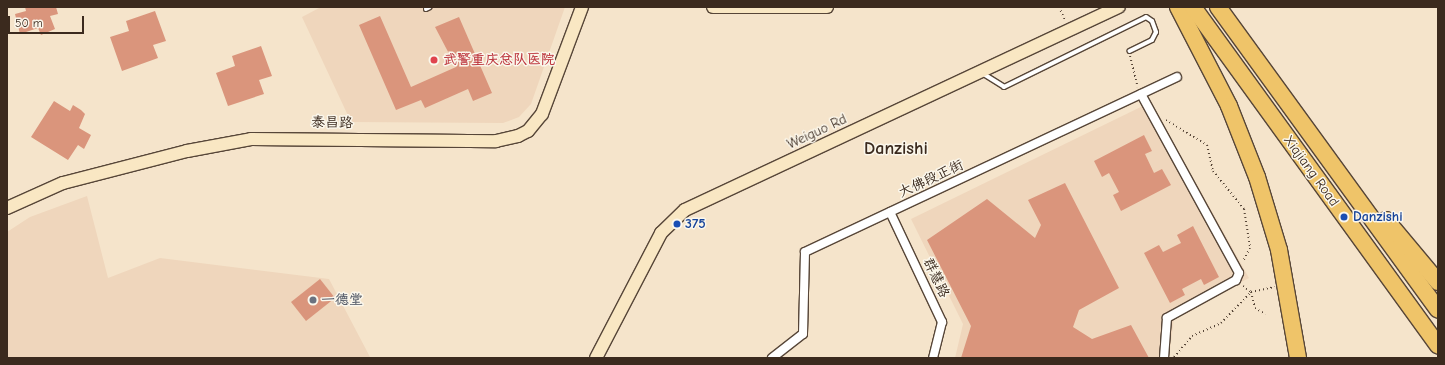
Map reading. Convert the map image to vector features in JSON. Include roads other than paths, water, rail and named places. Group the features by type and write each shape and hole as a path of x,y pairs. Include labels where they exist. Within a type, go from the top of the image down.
{"highway":[{"path":"1178,7 1230,106 1258,177 1279,250 1298,358"},
{"name":"Xiajiang Road","path":"1193,7 1438,346"},
{"path":"1218,7 1246,39"},
{"path":"1223,7 1378,210 1438,282"},
{"name":"Xiajiang Road","path":"1246,39 1438,310"}],"street":[{"name":"泰昌路","path":"7,208 63,183 187,150 250,139 496,141 518,136 528,131 542,114 582,7"},
{"path":"713,7 827,7"},
{"name":"Weiguo Rd","path":"596,358 661,233 685,210 981,73 1119,7"},
{"name":"大佛段正街","path":"772,358 803,334 805,252 1177,77"},
{"path":"1140,94 1238,268 1236,280 1167,318 1164,358"},
{"name":"群慧路","path":"890,212 942,322 933,358"}],"lane":[{"path":"981,73 1004,87 1146,17 1152,21 1156,32 1152,40 1129,51"}],"place":[{"name":"武警重庆总队医院","path":"434,60"},
{"name":"Danzishi","path":"1344,217"},
{"name":"375","path":"677,224"},
{"name":"一德堂","path":"313,300"}],"district":[{"name":"Danzishi","path":"896,149"}]}
